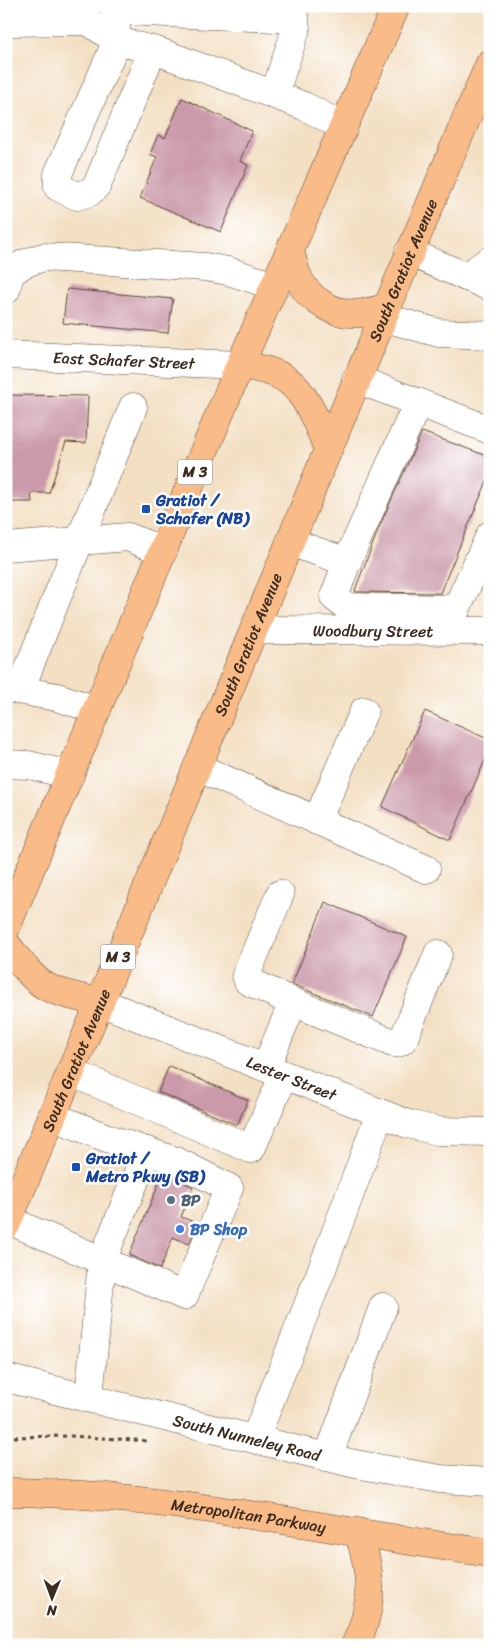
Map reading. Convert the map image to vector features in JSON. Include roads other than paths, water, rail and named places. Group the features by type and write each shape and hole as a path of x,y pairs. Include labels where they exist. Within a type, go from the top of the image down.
{"main road":[{"name":"M 3","path":"6,928 240,365 396,6"},
{"name":"South Gratiot Avenue","path":"7,1223 255,630 356,379 490,63"},
{"path":"290,250 296,274 308,292 324,306 341,313 384,312"},
{"path":"240,365 268,370 288,380 302,396 328,449"},
{"path":"6,944 29,972 45,986 64,994 100,1002"},
{"name":"Metropolitan Parkway","path":"6,1492 113,1497 228,1510 490,1553"},
{"path":"355,1645 365,1624 370,1594 368,1565 358,1532"}],"street":[{"path":"157,50 148,61 97,185 90,192 77,196 58,187 58,174 117,41 115,16 124,11 294,19 296,29 274,95"},
{"path":"6,22 88,13 117,41 157,50 304,106 344,127"},
{"path":"409,252 478,282 490,260"},
{"path":"6,290 10,274 23,264 43,257 205,267 228,271 274,286"},
{"path":"384,312 440,333 490,335"},
{"name":"East Schafer Street","path":"6,356 240,365"},
{"path":"356,379 490,430"},
{"path":"345,618 334,597 347,562 418,402"},
{"path":"97,710 57,697 13,689 80,541 133,407"},
{"path":"451,620 490,535"},
{"path":"6,547 128,537 163,551"},
{"path":"290,542 347,562"},
{"name":"Woodbury Street","path":"255,630 345,618 451,620 490,631"},
{"path":"318,821 364,711"},
{"path":"6,764 29,765 70,775"},
{"path":"197,767 426,869"},
{"path":"280,894 246,975 248,981 293,1002 393,1043 398,1043 402,1040 438,954"},
{"name":"Lester Street","path":"100,1002 422,1128 438,1131 490,1132"},
{"path":"70,1072 251,1149 275,1071 293,1002"},
{"path":"255,1439 322,1270 380,1113"},
{"path":"7,1223 184,1296 229,1188 176,1161 52,1116"},
{"path":"89,1398 102,1261 147,1152"},
{"path":"328,1457 383,1307"},
{"name":"South Nunneley Road","path":"6,1378 381,1469 440,1479 490,1482"}],"place":[{"name":"Gratiot / Schafer (NB)","path":"146,509"},
{"name":"Gratiot / Metro Pkwy (SB)","path":"76,1167"},
{"name":"BP","path":"171,1200"},
{"name":"BP Shop","path":"180,1229"}]}
